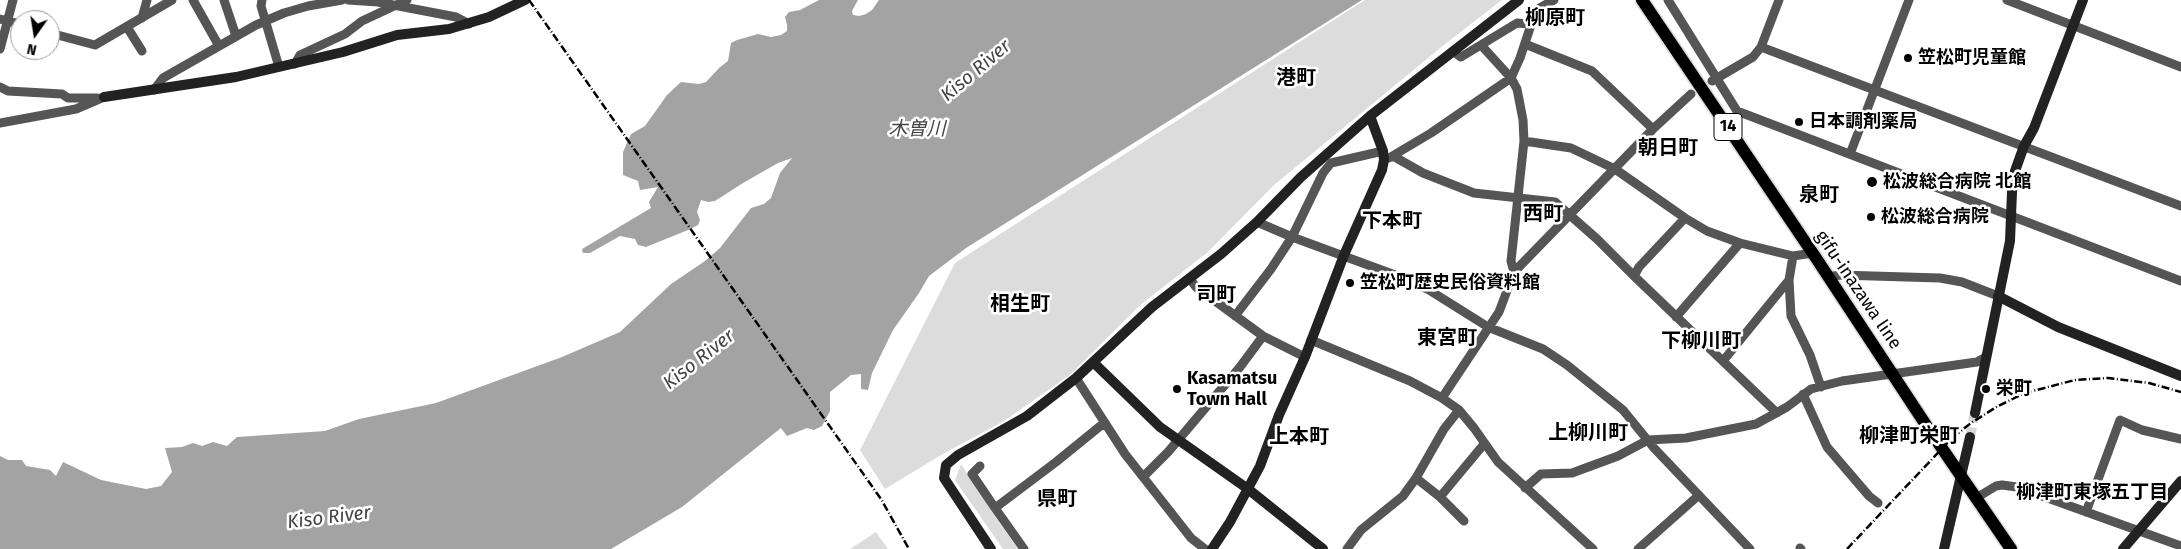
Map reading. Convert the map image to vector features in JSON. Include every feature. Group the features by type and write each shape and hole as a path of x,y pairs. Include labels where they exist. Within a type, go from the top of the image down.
{"main road":[{"name":"gifu-inazawa line","path":"1642,0 2011,549"}],"street":[{"path":"0,49 4,20 13,0"},
{"path":"142,18 147,0"},
{"path":"60,36 95,45 172,0"},
{"path":"194,0 219,46"},
{"path":"224,0 236,36"},
{"path":"262,0 261,6 280,67"},
{"path":"154,90 164,78 266,20 308,6 342,0"},
{"path":"348,0 378,2 456,17 469,24"},
{"path":"296,64 300,55 345,34 362,21 407,0"},
{"path":"992,549 944,478 946,465 958,455 1027,416 1076,378 1152,308 1258,222 1301,177 1370,116 1519,0"},
{"path":"1235,316 1292,237 1323,173 1331,163 1387,156 1431,133 1511,78 1536,10 1554,0"},
{"path":"1668,0 1714,79 1737,112 2181,281"},
{"path":"1714,79 1753,56 1762,47 1779,0"},
{"path":"1850,154 1909,0"},
{"path":"2006,0 2181,67"},
{"path":"1975,413 2010,241 2015,171 2024,146 2034,128 2083,0"},
{"path":"0,87 8,90 62,94 68,98 104,97 236,78 343,52 397,35 449,29 469,24 521,1"},
{"path":"1454,52 1461,56 1517,23 1530,24"},
{"path":"127,27 142,51"},
{"path":"1525,44 1592,71 1653,129"},
{"path":"1481,45 1511,78 1517,89 1523,120 1524,140 1511,261 1514,272"},
{"path":"1762,47 2181,206"},
{"path":"1442,398 1499,312 1514,272 1653,129 1691,94"},
{"path":"0,123 76,109 104,97"},
{"path":"1370,116 1387,156 1422,173 1474,193 1555,202 1570,214 1777,413"},
{"path":"1524,140 1571,148 1615,169 1685,218 1707,231 1793,256 1813,254"},
{"path":"1212,549 1260,466 1344,256 1387,156"},
{"path":"1634,276 1639,267 1685,218"},
{"path":"1258,222 1292,237 1414,282 1488,327 1543,348 1623,410 1648,440 1750,549"},
{"path":"1676,317 1740,242"},
{"path":"1793,256 1789,280 1791,316 1810,355 1821,387"},
{"path":"1829,278 1839,275 1940,278 1962,282 1998,296 2058,326 2181,376"},
{"path":"1190,279 1196,287 1263,336 1305,357"},
{"path":"1722,361 1789,280"},
{"path":"1144,476 1240,367 1263,336"},
{"path":"1312,340 1410,381 1442,398 1459,410 1498,462 1593,549"},
{"path":"1525,488 1541,474 1572,473 1618,456 1648,440 1686,438 1734,430 1756,424 1777,413 1811,389 1842,381 1976,362 1986,357"},
{"path":"1094,363 1177,440 1248,489 1323,549"},
{"path":"1076,378 1104,423 1191,538 1205,549"},
{"path":"1803,394 1827,447 1869,496 1878,503"},
{"path":"1347,549 1361,530 1402,496 1416,478 1444,430 1459,410"},
{"path":"2086,512 2120,420 2142,430 2181,439"},
{"path":"995,508 1104,423"},
{"path":"1944,549 1970,437"},
{"path":"1440,497 1484,444"},
{"path":"980,466 972,474 1024,549"},
{"path":"1416,478 1440,497 1464,521"},
{"path":"2122,549 2181,481"},
{"path":"1976,498 1996,486 2008,485 2181,546"},
{"path":"1638,549 1699,495"}],"shaded area":[{"path":"1365,0 1502,0 1445,44 1274,185 1208,252 1140,305 1071,374 1004,421 941,455 885,489 860,450 955,263"},
{"path":"961,464 1018,549 1003,549 955,480"},
{"path":"876,532 888,549 850,549"}],"water":[{"name":"木曽川","path":"819,0 858,0 852,11 853,15 859,16 872,10 879,0 1362,0 966,248 929,276 893,330 872,373 868,390 861,389 861,374 851,375 830,392 830,411 822,426 814,430 807,428 787,436 781,428 682,507 611,549 0,549 0,456 8,460 22,460 26,466 50,470 56,476 63,462 101,480 146,489 161,486 172,472 165,448 182,447 193,443 202,446 213,442 227,446 237,437 325,431 359,419 436,403 562,357 620,332 671,284 705,261 720,248 751,208 764,204 771,198 780,173 792,158 778,163 715,201 701,200 697,212 700,220 698,225 688,230 646,247 638,245 635,239 620,236 590,253 583,253 582,249 651,208 649,202 658,187 640,190 638,181 623,175 623,152 631,134 645,126 667,95 681,82 699,84 706,82 728,61 731,43 758,34 771,37 781,35 787,31 785,17 789,12 800,10"}],"tunnel":[{"path":"1970,437 1975,413"}],"railway":[{"path":"529,0 881,499 909,549"},
{"path":"1847,549 1952,438 1998,406 2025,393 2075,380 2108,378 2149,383 2181,392"}],"place":[{"name":"笠松町児童館","path":"1908,58"},
{"name":"日本調剤薬局","path":"1799,122"},
{"name":"松波総合病院 北館","path":"1872,182"},
{"name":"松波総合病院","path":"1871,217"},
{"name":"笠松町歴史民俗資料館","path":"1350,283"},
{"name":"Kasamatsu Town Hall","path":"1177,389"},
{"name":"栄町","path":"1986,389"}],"district":[{"name":"柳原町","path":"1555,18"},
{"name":"港町","path":"1296,78"},
{"name":"朝日町","path":"1668,148"},
{"name":"泉町","path":"1819,195"},
{"name":"西町","path":"1543,214"},
{"name":"下本町","path":"1392,221"},
{"name":"司町","path":"1216,295"},
{"name":"相生町","path":"1020,304"},
{"name":"東宮町","path":"1447,338"},
{"name":"下柳川町","path":"1701,341"},
{"name":"上柳川町","path":"1588,433"},
{"name":"柳津町栄町","path":"1909,436"},
{"name":"上本町","path":"1299,437"},
{"name":"柳津町東塚五丁目","path":"2092,493"},
{"name":"県町","path":"1057,499"}],"water label":[{"name":"Kiso River","path":"976,71"},
{"name":"Kiso River","path":"699,360"},
{"name":"Kiso River","path":"329,518"}]}
